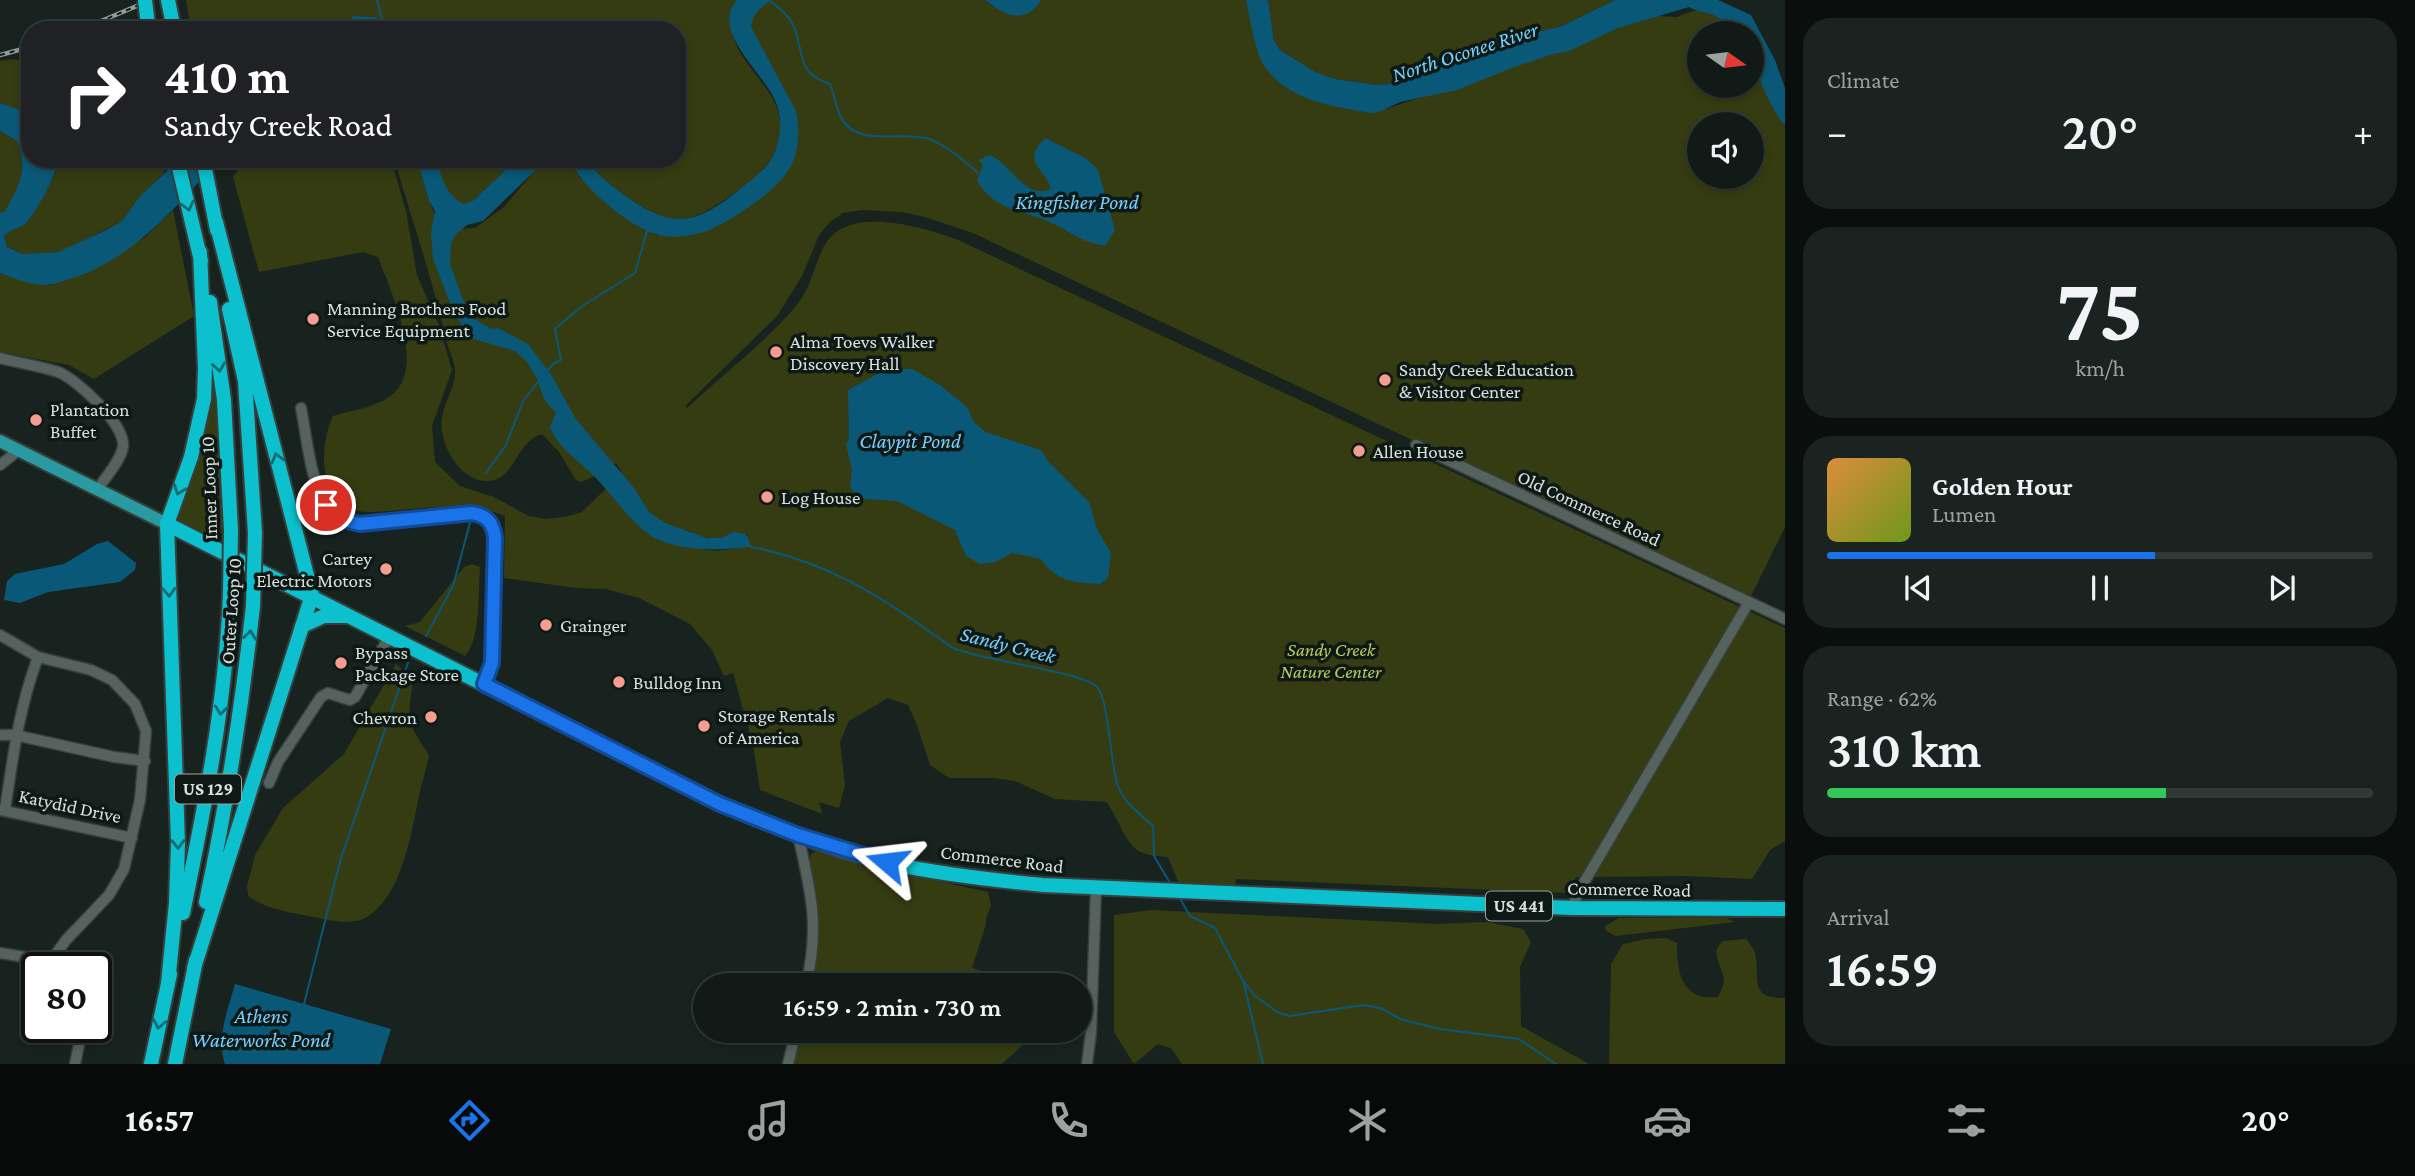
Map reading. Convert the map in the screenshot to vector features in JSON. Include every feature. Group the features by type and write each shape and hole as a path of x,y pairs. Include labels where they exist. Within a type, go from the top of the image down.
{"highway":[{"path":"145,0 147,21"},
{"name":"Inner Loop 10","path":"167,983 208,794 220,720 228,646 231,530 224,400 211,309 179,168"},
{"name":"Outer Loop 10","path":"174,1064 228,797 253,606 255,533 245,381 229,308 205,168"},
{"path":"194,968 312,595 216,222"},
{"path":"167,983 176,903 178,842 167,524 191,457 204,398 200,252"},
{"name":"Commerce Road","path":"167,524 312,595 389,637 720,804 798,835 887,862 989,880 1096,888 1572,908 1785,909"},
{"path":"302,626 310,620 324,616 349,616"},
{"name":"US 129","path":"151,1064 167,983"}],"main road":[{"path":"0,440 167,524"}],"street":[{"path":"0,358 61,373 100,405 120,429 124,438 122,450 98,488"},
{"path":"301,408 319,495 333,514 345,521 360,524 472,513 481,514 491,522 495,538 492,663 484,684"},
{"name":"Old Commerce Road","path":"1416,445 1785,619"},
{"path":"0,465 19,450"},
{"path":"1572,908 1578,891 1749,602"},
{"path":"0,635 38,656 91,670 112,680 135,704 146,731 145,761 124,869 109,895 57,952"},
{"path":"269,783 278,762 321,697 328,693 350,700 355,697 389,637"},
{"path":"2,810 15,735 38,656"},
{"path":"0,735 15,735 114,757 145,761"},
{"name":"Katydid Drive","path":"2,810 132,838"},
{"path":"798,835 811,888 814,920 808,973"},
{"path":"1087,1064 1092,1019 1096,888"},
{"path":"0,953 21,956"},
{"path":"75,1064 79,1043"},
{"path":"788,1064 793,1043"}],"green space":[{"path":"186,0 737,0 732,16 733,36 738,49 776,107 780,120 780,135 772,158 744,186 702,213 677,219 648,210 630,199 594,168 686,168 686,21 380,21 376,17 354,16 346,21 190,21"},
{"name":"Sandy Creek Nature Center","path":"746,0 985,0 993,6 1036,0 1246,0 1255,36 1368,111 1386,109 1425,96 1621,22 1656,16 1677,17 1693,11 1707,10 1727,21 1687,21 1687,98 1764,98 1764,76 1785,113 1785,527 1751,596 1480,472 973,233 902,212 863,210 843,213 830,222 819,235 802,276 777,316 685,406 687,408 784,320 806,291 826,243 837,231 852,225 887,222 925,229 956,239 1785,628 1785,841 1770,850 1752,879 1686,876 1576,877 1567,893 1236,879 1235,887 1179,884 1168,857 1146,854 1133,846 1106,802 1055,799 1015,781 949,778 930,765 908,705 888,698 849,721 840,742 845,785 839,808 819,802 822,814 760,790 753,745 733,673 724,676 712,650 690,624 639,598 606,589 576,588 504,578 505,516 474,508 457,507 362,512 350,509 335,496 329,486 324,463 329,426 333,416 375,404 397,390 404,377 407,361 402,324 378,257 363,252 259,272 233,177 240,168 394,168 406,211 417,275 439,326 452,370 432,426 435,462 460,486 494,497 529,516 545,519 582,512 622,473 616,463 603,473 581,482 576,480 559,452 542,434 526,445 510,468 497,479 480,480 458,466 448,452 442,426 444,408 455,377 454,365 397,168 420,168 429,201 442,230 475,228 504,207 537,168 573,168 582,179 644,229 657,235 726,221 763,195 795,154 798,129 752,40","holes":["687,530 712,538 737,534 748,535 733,549 716,551 691,547"]},
{"path":"1268,0 1615,0 1562,26 1460,50 1391,84 1377,85 1335,79 1314,72 1280,50 1274,41"},
{"path":"14,59 21,62 21,114 18,109 0,103 0,61"},
{"path":"0,131 17,141 21,151 22,169 14,194 5,211 0,213"},
{"path":"163,168 164,173 140,196 122,221 77,244 58,252 38,254 22,254 7,247 4,236 27,222 48,188 56,169"},
{"path":"433,168 508,168 474,200 450,215"},
{"path":"173,210 194,316 94,379 69,365 0,352 0,273 49,285 69,279 144,238"},
{"path":"211,383 215,383 220,419 224,528 217,540 178,521 177,515"},
{"path":"472,564 480,567 478,614 474,639 465,656 405,626 420,622 464,567"},
{"path":"396,664 413,679 410,719 429,755 404,860 389,893 367,917 346,922 269,907 248,896 247,886 255,855 283,808 344,754"},
{"path":"818,850 901,873 988,892 991,906 972,968 988,973 813,973 818,933 811,880 811,854"},
{"path":"1151,910 1437,924 1487,922 1523,929 1531,942 1520,967 1521,1026 1589,1064 1182,1064 1171,1048 1158,1044 1134,1064 1114,1032 1114,915"},
{"path":"1619,918 1726,918 1735,922 1616,936 1606,931 1605,926"},
{"path":"1666,938 1677,943 1678,964 1684,982 1696,994 1706,997 1718,997 1723,984 1723,974 1716,955 1719,946 1723,941 1746,939 1755,953 1760,991 1765,995 1785,998 1785,1064 1609,1064 1611,964 1623,944"},
{"path":"797,1043 1025,1043 1002,1064 792,1064"}],"water":[{"path":"737,0 771,0 758,11 751,27 796,111 798,138 792,164 768,193 719,225 703,232 682,236 662,236 647,231 600,198 573,168 594,168 630,199 661,216 687,218 712,209 725,200 757,175 775,152 780,133 776,104 734,37 730,12"},
{"path":"985,0 1041,0 1028,13 1014,15"},
{"name":"North Oconee River","path":"1246,0 1268,0 1274,41 1280,50 1315,72 1335,79 1377,85 1391,84 1460,50 1562,26 1615,0 1718,0 1751,15 1754,21 1722,21 1689,7 1618,28 1569,51 1509,69 1457,90 1400,102 1371,113 1313,100 1286,88 1261,61"},
{"path":"354,16 376,17 380,21 346,21"},
{"path":"1764,39 1785,88 1785,125 1764,88"},
{"path":"0,103 18,109 21,114 21,151 17,141 0,131"},
{"name":"Kingfisher Pond","path":"1045,138 1087,159 1098,170 1115,230 1105,246 1003,205 985,192 977,181 983,165 979,160 990,155 1026,186 1042,191 1051,189 1035,160 1038,147"},
{"path":"56,168 31,217 25,224 4,236 7,247 22,254 58,252 122,221 140,196 170,168 212,168 156,226 120,255 79,276 42,285 0,273 0,213 5,211 14,193 22,169"},
{"path":"420,168 439,168 453,197 464,204 474,200 508,168 538,168 483,221 467,225 457,233 451,243 450,264 465,305 479,322 492,329 498,328 528,344 552,376 575,418 634,488 649,512 665,523 707,538 721,538 734,532 746,534 751,546 695,548 666,543 654,537 643,530 592,474 563,447 550,427 556,413 544,399 527,362 515,351 471,338 454,313 433,259 431,233 435,211 429,201"},
{"name":"Claypit Pond","path":"912,369 940,385 968,408 973,421 985,432 1041,450 1048,461 1089,502 1097,529 1111,553 1108,578 1100,584 1074,581 1053,572 1041,559 1012,553 995,562 980,564 966,556 955,530 897,501 865,499 853,491 850,486 852,470 846,444 849,439 848,390 883,371"},
{"path":"108,541 136,563 135,570 120,582 48,592 20,603 4,600 7,581 15,574 64,564 97,544"},
{"name":"Athens Waterworks Pond","path":"235,984 391,1029 380,1064 225,1064 222,1034"}],"waterway":[{"path":"377,0 383,21"},
{"path":"769,0 785,13 792,23 805,67 818,79 830,84 840,115 847,125 856,132 867,135 929,139 949,149 978,173"},
{"path":"548,370 561,360 555,329 582,306 635,273 647,231"},
{"path":"486,473 506,445 523,401 538,382"},
{"path":"426,636 453,586 471,519"},
{"name":"Sandy Creek","path":"747,546 778,553 832,572 880,598 953,648 1072,676 1097,687 1107,718 1118,786 1128,803 1153,826 1154,856 1170,883"},
{"path":"304,1004 341,858 408,663"},
{"name":"Sandy Creek","path":"1179,897 1190,916 1215,928 1242,979 1254,995 1277,1012 1289,1016 1364,1005 1380,1008 1403,1020 1440,1029 1519,1039 1556,1064"},
{"path":"1243,980 1263,1064"}],"railway":[{"path":"101,21 151,0"},
{"path":"0,55 21,49"}],"place":[{"name":"Manning Brothers Food Service Equipment","path":"313,319"},
{"name":"Alma Toevs Walker Discovery Hall","path":"776,352"},
{"name":"Sandy Creek Education & Visitor Center","path":"1385,380"},
{"name":"Plantation Buffet","path":"36,420"},
{"name":"Allen House","path":"1359,451"},
{"name":"Log House","path":"767,497"},
{"name":"Cartey Electric Motors","path":"386,569"},
{"name":"Grainger","path":"546,625"},
{"name":"Bypass Package Store","path":"341,663"},
{"name":"Bulldog Inn","path":"619,682"},
{"name":"Chevron","path":"431,717"},
{"name":"Storage Rentals of America","path":"704,726"}],"route":[{"path":"326,505 333,514 345,521 360,524 472,513 486,517 494,529 495,538 492,663 484,684 720,804 798,835 887,862"}]}
